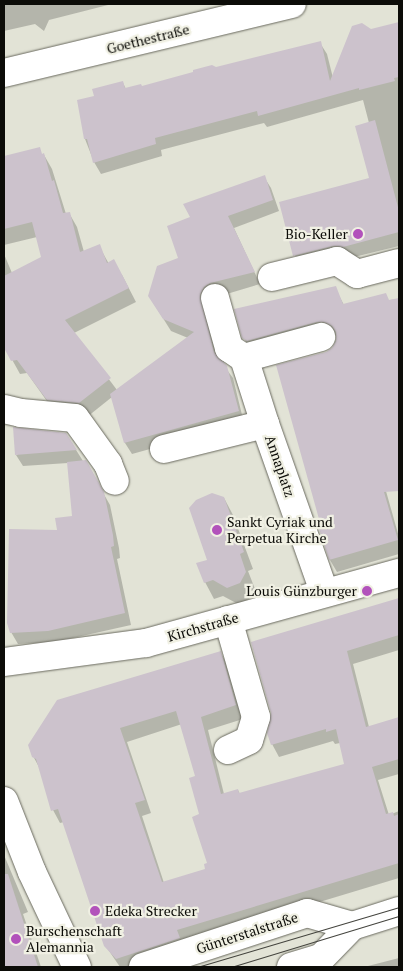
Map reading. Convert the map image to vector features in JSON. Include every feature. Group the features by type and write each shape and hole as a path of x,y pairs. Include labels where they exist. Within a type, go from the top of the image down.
{"street":[{"name":"Goethestraße","path":"4,73 292,4"},
{"path":"272,277 337,261 357,274 399,263"},
{"name":"Annaplatz","path":"215,298 229,348 244,358 324,592"},
{"path":"244,358 321,337"},
{"path":"4,409 21,413 75,418 108,464 115,482"},
{"name":"Annaplatz","path":"164,449 265,424"},
{"name":"Kirchstraße","path":"4,662 146,643 324,592 399,573"},
{"path":"228,620 256,716 248,740 228,750"},
{"path":"4,801 32,872 77,967"},
{"path":"291,967 321,958 352,926 399,911"},
{"name":"Günterstalstraße","path":"142,967 307,913 352,926"}],"building":[{"path":"399,22 399,77 394,78 395,81 359,90 359,88 258,116 257,111 155,138 156,144 93,163 87,139 84,139 77,100 94,96 92,89 123,81 125,88 141,84 142,86 212,65 216,67 321,41 330,81 352,26 362,23 371,29"},
{"path":"375,120 399,211 399,232 343,247 333,246 293,256 279,202 369,178 355,126"},
{"path":"40,147 42,154 44,153 52,181 54,180 63,213 70,212 80,252 100,244 107,263 114,259 129,288 65,320 111,378 79,403 47,400 17,360 11,361 4,348 4,276 41,257 32,222 4,229 4,156"},
{"path":"265,175 273,200 228,216 255,272 210,283 204,287 200,295 214,352 227,366 239,411 124,443 110,394 194,332 163,319 148,296 157,266 178,258 167,226 190,217 183,204"},
{"path":"336,286 343,304 386,293 389,300 399,298 399,491 384,492 398,540 329,560 316,519 319,519 276,365 326,352 332,348 336,341 336,332 332,326 324,322 317,322 247,341 242,338 234,309"},
{"path":"13,427 66,433 77,450 15,455"},
{"path":"86,460 104,492 113,535 114,546 111,547 125,613 48,631 10,633 7,623 9,529 57,530 55,518 72,516 67,462"},
{"name":"Sankt Cyriak und Perpetua Kirche","path":"212,493 224,497 244,552 240,554 246,572 240,583 227,588 213,580 204,583 196,563 207,560 189,508 196,500"},
{"path":"399,598 399,635 347,651 366,727 399,717 399,759 372,767 386,814 393,812 394,816 399,814 399,863 177,930 180,938 116,959 104,946 58,809 51,811 36,759 32,757 28,745 57,700 221,651 236,705 201,717 221,794 238,789 239,793 344,764 336,729 326,732 326,729 271,745 267,733 271,713 251,642","holes":["176,711 195,776 189,778 199,814 192,817 207,863 204,864 205,869 162,882 135,803 145,800 120,728"]},
{"name":"Burschenschaft Alemannia","path":"4,874 8,874 38,967 4,967"}],"tram line":[{"path":"197,967 399,907"},
{"path":"231,967 399,916"}],"place":[{"name":"Bio-Keller","path":"358,234"},
{"name":"Sankt Cyriak und Perpetua Kirche","path":"217,530"},
{"name":"Louis Günzburger","path":"367,591"},
{"name":"Edeka Strecker","path":"95,911"},
{"name":"Burschenschaft Alemannia","path":"16,939"}]}
